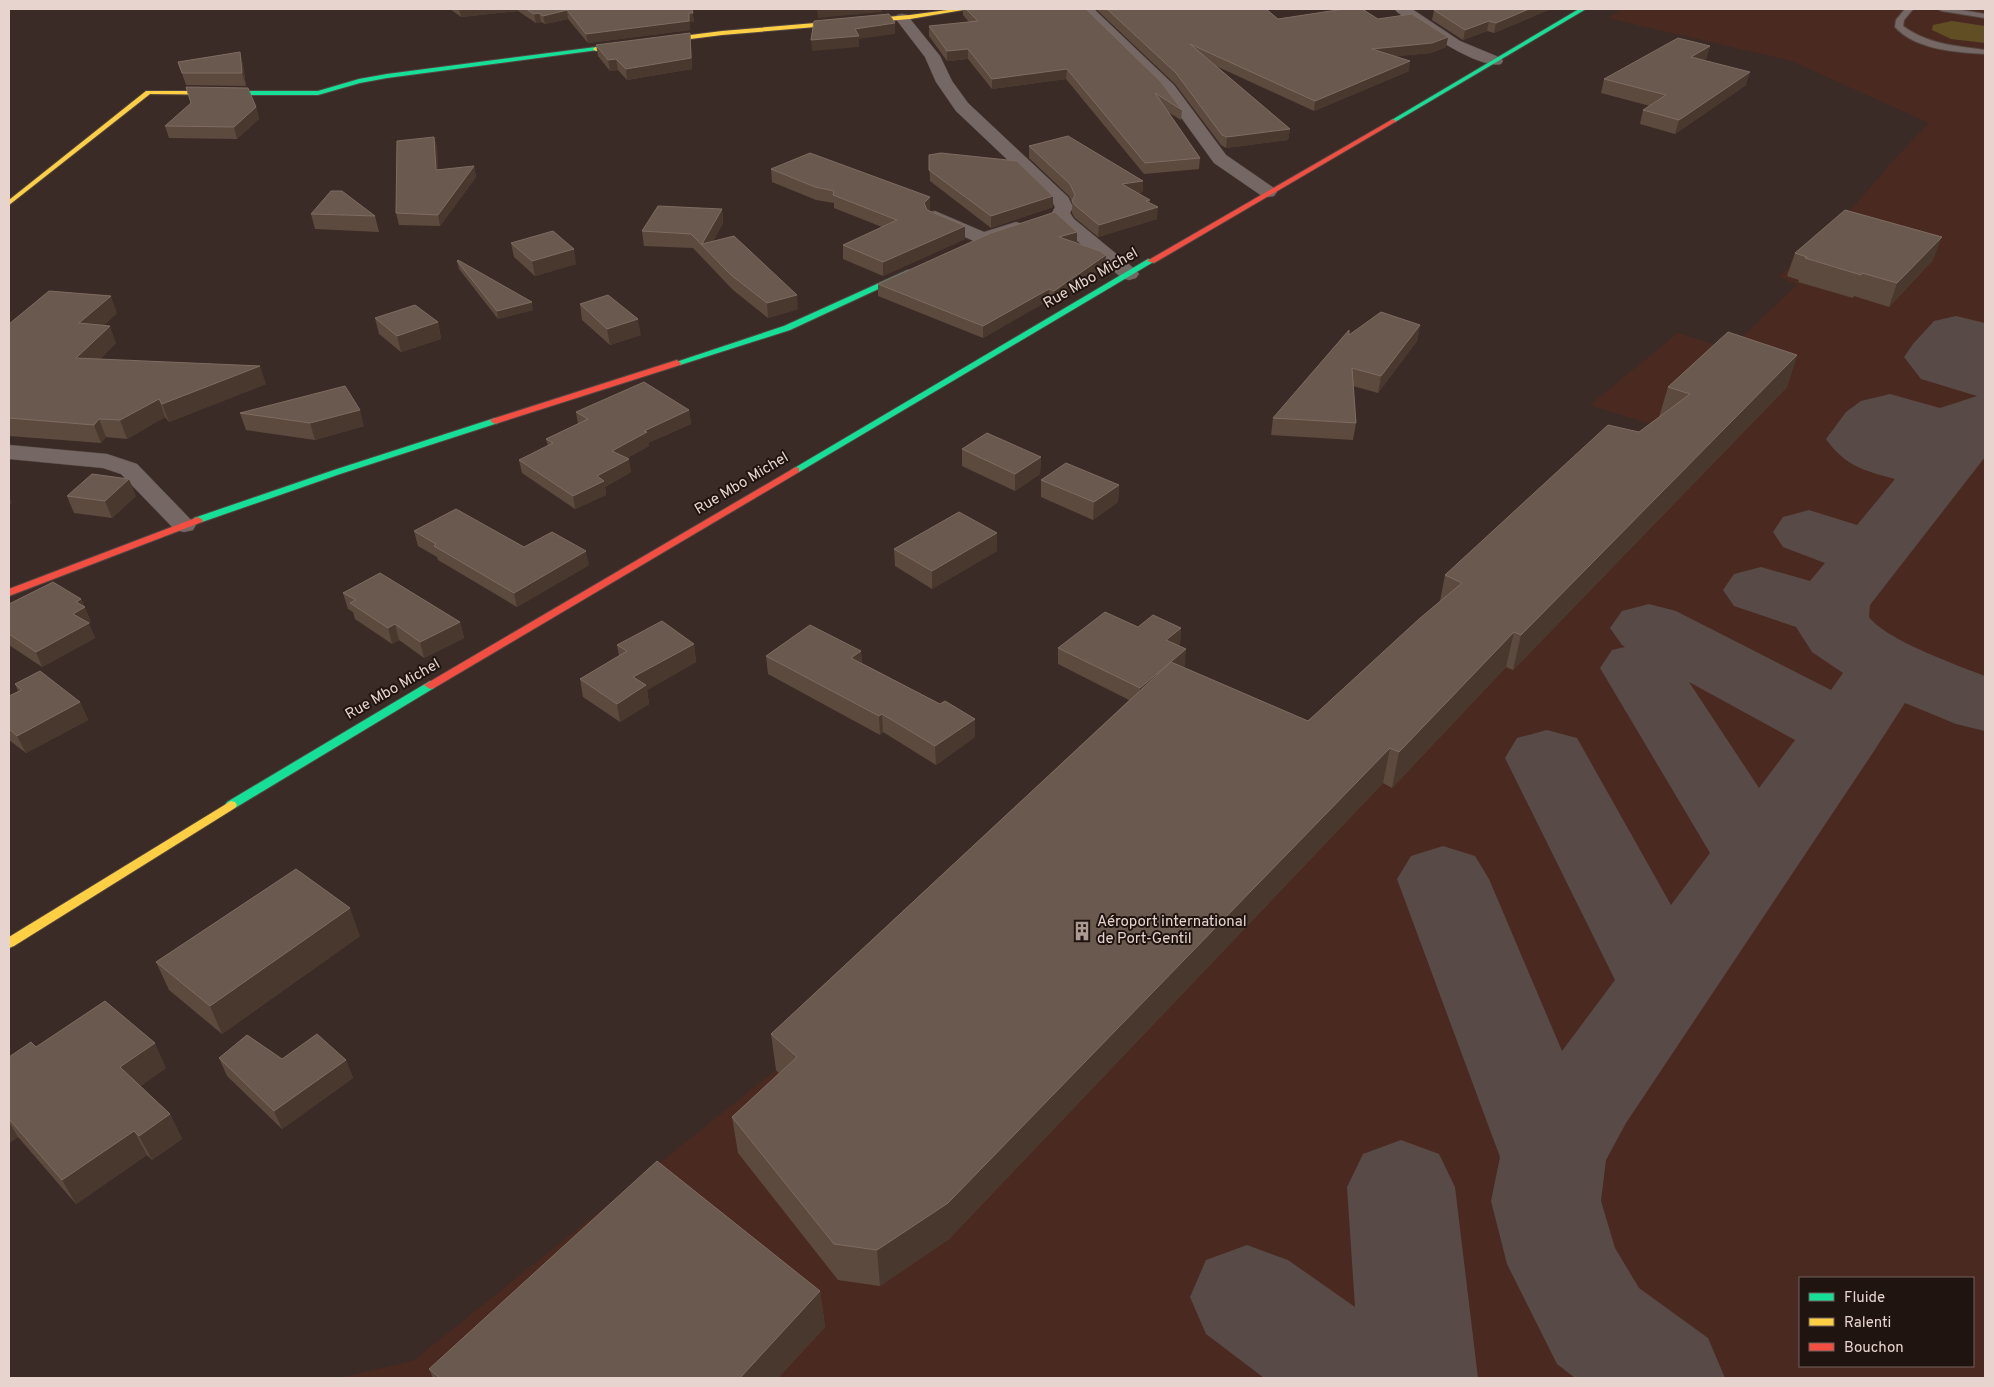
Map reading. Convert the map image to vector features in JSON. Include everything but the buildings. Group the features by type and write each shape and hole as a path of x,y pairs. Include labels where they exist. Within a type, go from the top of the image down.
{"street":[{"path":"9,203 148,92 318,93 359,81 387,76 722,33 902,18 966,9"},
{"path":"1086,9 1168,88 1220,159 1268,192"},
{"path":"1402,9 1455,44 1495,60"},
{"name":"Rue Mbo Michel","path":"9,943 310,756 1128,274 1441,94 1583,9"},
{"path":"902,18 932,56 944,82 962,107 1062,201 1064,207 1046,218 965,247"},
{"path":"935,217 983,239"},
{"path":"1046,218 1066,222 1128,274"},
{"path":"9,593 184,525 392,454 787,328 921,267"},
{"path":"9,452 107,461 129,469 184,525"}],"lane":[{"path":"1909,9 1900,20 1899,27 1910,37 1950,48 1985,52"},
{"path":"1942,9 1985,16"}],"shaded area":[{"path":"1623,9 1985,9 1985,1378 339,1378 413,1361 776,1070 1141,722 1306,758 1667,429 1590,405 1678,333 1729,349 1797,285 1779,276 1832,232 1892,162 1929,123 1792,61 1608,18"},
{"path":"1952,21 1985,26 1985,43 1951,39 1932,30 1933,25"}],"taxiway":[{"path":"1985,343 1956,334 1935,357 1943,366 1985,379"},
{"path":"1942,467 1898,459 1876,451 1860,439 1876,419 1890,414 1949,431 1970,432"},
{"path":"1971,432 1985,414"},
{"path":"1959,423 1971,432"},
{"path":"1830,613 1832,603 1970,432"},
{"path":"1809,532 1871,554"},
{"path":"1761,590 1830,613"},
{"path":"1830,613 1831,622 1840,635 1856,647 1900,671 1985,705"},
{"path":"1649,628 1845,732"},
{"path":"1845,732 1888,666"},
{"path":"1640,668 1757,855"},
{"path":"1553,1157 1589,1093 1845,732"},
{"path":"1547,758 1666,984"},
{"path":"1443,879 1553,1157"},
{"path":"1553,1157 1546,1201 1563,1264 1598,1326 1666,1378"},
{"path":"1401,1187 1419,1376 1417,1378"},
{"path":"1247,1297 1357,1378"}],"traffic: fast":[{"path":"1393,121 1583,9"},
{"path":"238,93 318,93 359,81 387,76 596,49"},
{"path":"796,470 1151,261"},
{"path":"677,363 787,328 911,272"},
{"path":"198,520 337,472 495,421"},
{"path":"231,805 430,685"}],"traffic: slow":[{"path":"596,49 722,33 910,17 966,9"},
{"path":"9,203 148,92 238,93"},
{"path":"9,943 231,805"}],"traffic: jam":[{"path":"1151,261 1393,121"},
{"path":"495,421 677,363"},
{"path":"430,685 796,470"},
{"path":"9,593 198,520"}],"place":[{"name":"Aéroport international de Port-Gentil","path":"1082,931"}]}
